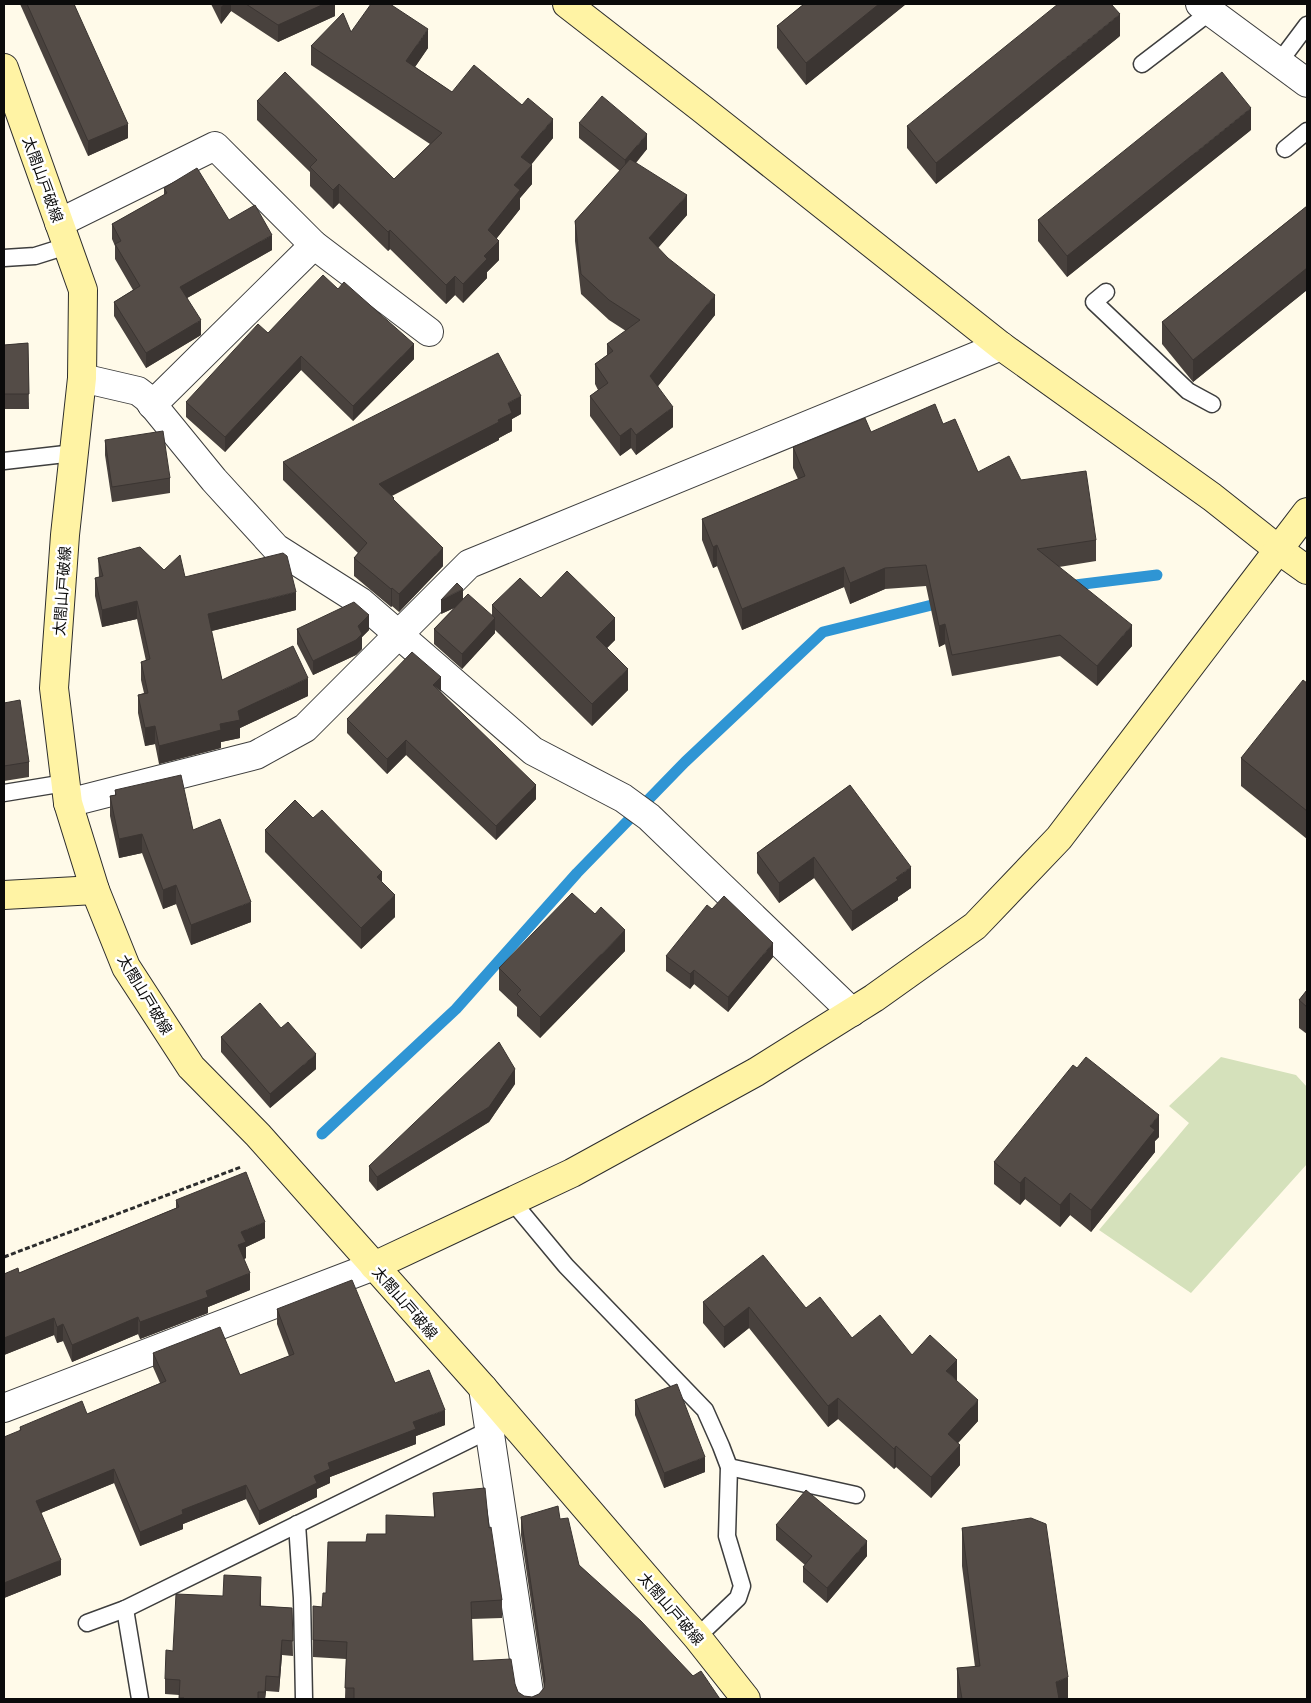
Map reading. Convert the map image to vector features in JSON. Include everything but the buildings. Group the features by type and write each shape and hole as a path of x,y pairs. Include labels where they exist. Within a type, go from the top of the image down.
{"street":[{"path":"567,4 1001,346 1212,496 1307,570"},
{"path":"1205,8 1280,61 1307,83"},
{"name":"太閤山戸破線","path":"4,68 83,290 82,378 65,535 54,688 67,793 94,890 126,967 191,1067 274,1153 483,1388 697,1637 746,1699"},
{"path":"63,234 216,146 314,245 429,332"},
{"path":"152,404 314,245"},
{"path":"67,793 256,755 305,728 470,564 1001,346"},
{"path":"82,378 138,391 147,398 214,480 276,548 361,602 533,751 623,798 649,817 852,1012"},
{"path":"4,1408 374,1266 512,1202 572,1173 756,1072 874,998 975,926 1059,838 1307,512"},
{"path":"4,895 94,890"},
{"path":"483,1388 530,1699"}],"lane":[{"path":"1142,64 1205,8"},
{"path":"1280,61 1307,25"},
{"path":"1285,148 1307,131"},
{"path":"4,258 35,256 63,234"},
{"path":"1106,292 1094,302 1188,391 1212,404"},
{"path":"4,461 74,452"},
{"path":"4,793 67,793"},
{"path":"512,1202 566,1266 705,1410 729,1467 728,1536 742,1586 738,1598 697,1637"},
{"path":"87,1623 125,1609 489,1430"},
{"path":"729,1467 856,1495"},
{"path":"297,1524 302,1598 304,1699"},
{"path":"125,1609 140,1699"}],"path":[{"path":"4,1257 210,1180 274,1153"}],"green space":[{"path":"1221,1057 1296,1075 1307,1087 1307,1164 1191,1293 1099,1230 1189,1123 1169,1106"}],"waterway":[{"path":"1067,586 1157,575"},
{"path":"322,1134 456,1009 577,873 685,762 823,632 944,602"}]}
